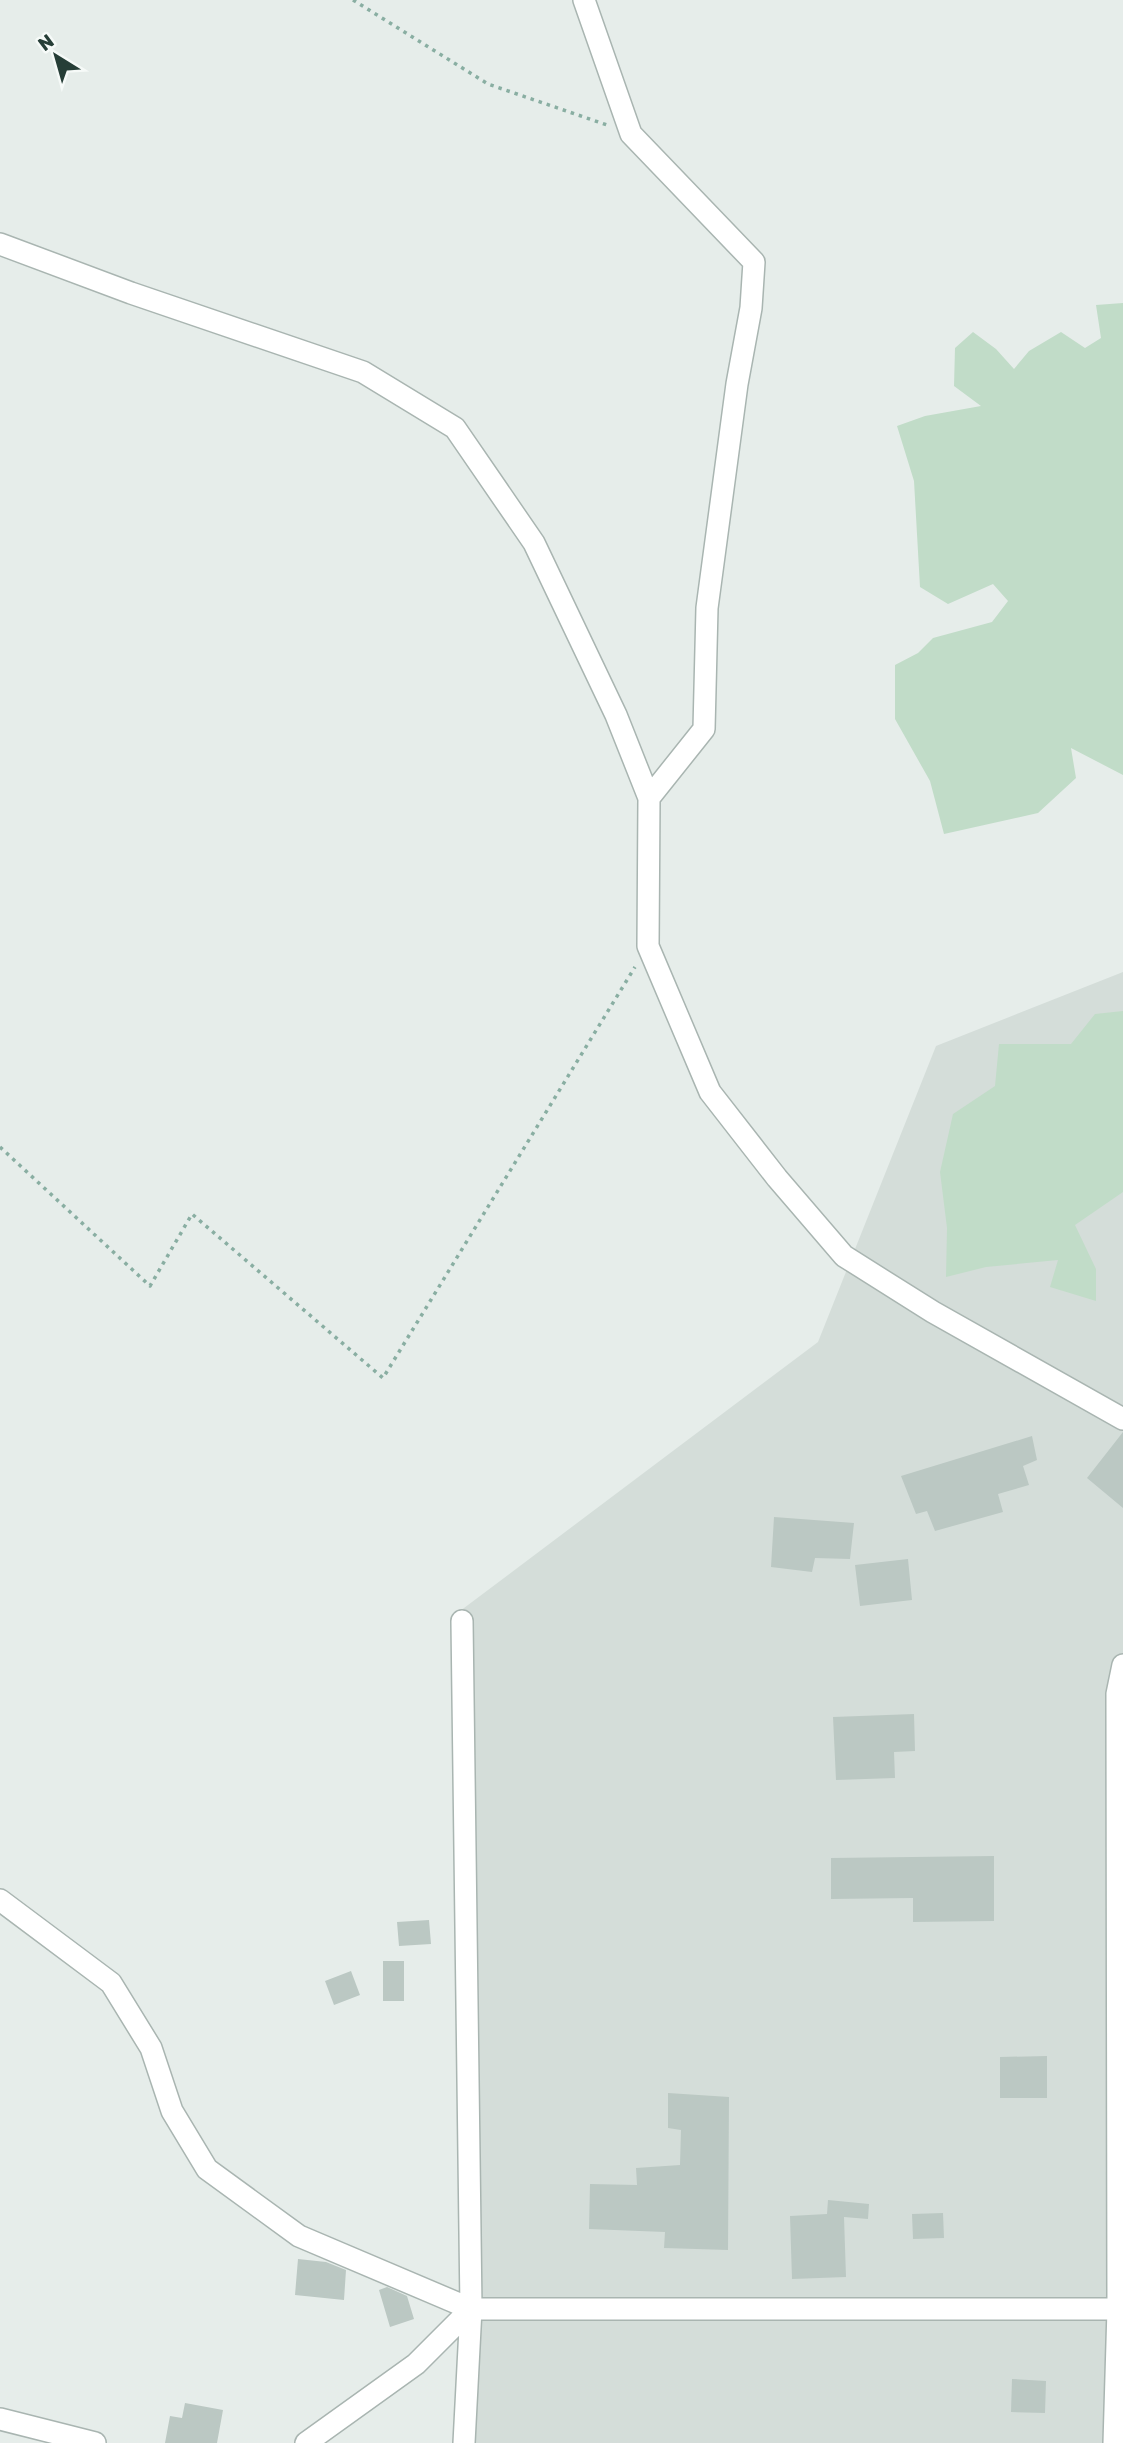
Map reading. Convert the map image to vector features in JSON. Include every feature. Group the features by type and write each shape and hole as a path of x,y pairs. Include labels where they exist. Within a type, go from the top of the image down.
{"street":[{"path":"584,0 632,134 754,262 751,308 737,384 707,608 704,729 649,798"},
{"path":"0,244 131,293 363,372 455,428 534,543 616,715 649,798 648,946 710,1092 777,1178 844,1256 933,1312 1123,1419"},
{"path":"462,1621 471,2309 464,2443"},
{"path":"1114,2443 1120,2309 1117,1694 1123,1665"},
{"path":"0,1900 111,1983 151,2048 172,2110 206,2169 299,2235 471,2309 1120,2309"},
{"path":"306,2443 416,2364 471,2309"},
{"path":"0,2419 95,2443"}],"path":[{"path":"353,0 488,84 632,134"},
{"path":"0,1147 150,1286 192,1214 383,1378 648,946"}],"shaded area":[{"path":"1123,972 1123,2443 458,2443 462,2278 456,1614 818,1342 936,1046"}],"green space":[{"path":"1123,303 1123,775 1071,748 1076,778 1038,813 944,834 930,781 895,719 895,665 918,653 933,638 992,622 1008,601 993,584 948,604 920,587 914,481 897,426 925,416 981,406 954,386 955,348 973,332 996,349 1014,369 1029,351 1061,332 1085,348 1101,338 1096,305"},
{"path":"1123,1011 1123,1192 1075,1225 1096,1269 1096,1301 1050,1287 1058,1260 986,1267 946,1277 947,1228 940,1172 953,1114 995,1086 999,1044 1071,1044 1095,1014"}],"building":[{"path":"1123,1432 1123,1508 1087,1478"},
{"path":"1032,1436 1037,1460 1023,1466 1029,1485 998,1494 1003,1512 935,1531 927,1511 916,1514 901,1476"},
{"path":"774,1517 854,1523 850,1559 815,1558 812,1572 771,1567"},
{"path":"908,1559 912,1600 860,1606 855,1565"},
{"path":"914,1714 915,1751 894,1752 895,1778 836,1780 833,1717"},
{"path":"994,1856 994,1921 913,1922 913,1898 831,1899 831,1858"},
{"path":"429,1920 431,1944 399,1946 397,1922"},
{"path":"383,1961 404,1961 404,2001 383,2001"},
{"path":"351,1971 360,1995 334,2005 325,1981"},
{"path":"1047,2056 1047,2098 1000,2098 1000,2057"},
{"path":"668,2093 729,2097 728,2250 664,2248 665,2232 589,2229 590,2184 637,2185 636,2168 680,2165 681,2130 668,2128"},
{"path":"828,2200 869,2204 868,2219 844,2217 846,2277 792,2279 790,2216 827,2214"},
{"path":"943,2213 944,2238 913,2239 912,2214"},
{"path":"298,2259 326,2262 346,2270 344,2300 295,2295"},
{"path":"387,2287 407,2296 414,2319 390,2327 379,2290"},
{"path":"1012,2379 1046,2381 1045,2413 1011,2412"},
{"path":"185,2403 223,2410 217,2443 165,2443 170,2416 182,2418"}]}
